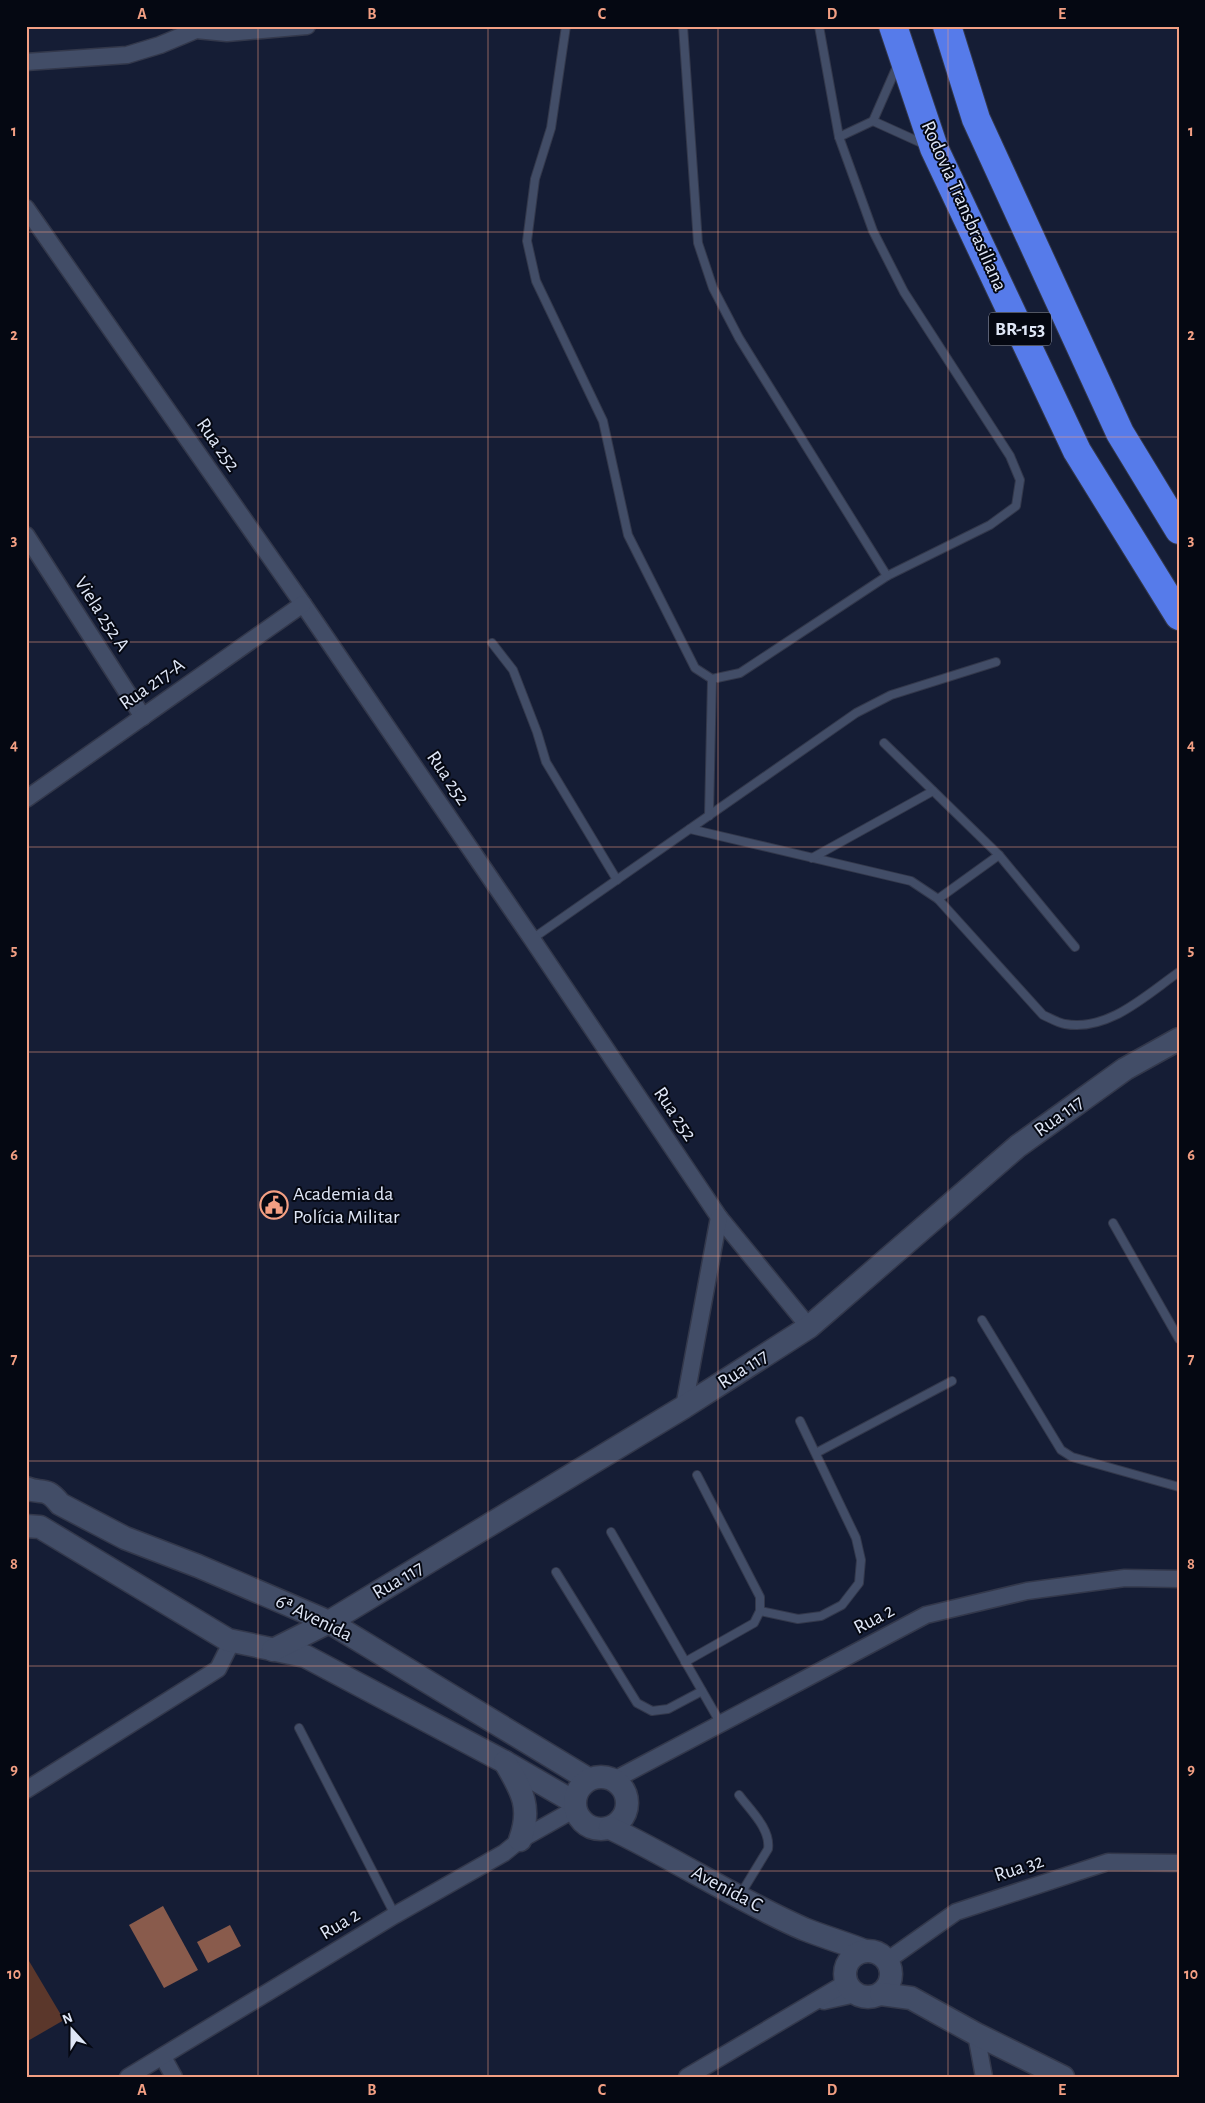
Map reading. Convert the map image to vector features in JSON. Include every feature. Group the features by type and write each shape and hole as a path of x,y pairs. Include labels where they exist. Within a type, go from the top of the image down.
{"highway":[{"name":"Rodovia Transbrasiliana","path":"893,26 934,148 1077,451 1179,616"},
{"name":"BR-153","path":"947,26 976,119 1120,433 1179,530"}],"street":[{"path":"26,62 127,55 160,46 195,28 228,32 307,26"},
{"name":"Rua 252","path":"26,208 303,604 719,1217 809,1327"},
{"name":"Viela 252 A","path":"26,535 143,717"},
{"name":"Rua 217-A","path":"26,799 303,604"},
{"name":"Rua 117","path":"273,1650 329,1622 684,1408 809,1327 1018,1146 1125,1069 1179,1039"},
{"path":"684,1408 719,1217"},
{"name":"6ª Avenida","path":"27,1490 45,1491 53,1495 60,1504 125,1538 198,1566 329,1622 588,1779"},
{"path":"31,1531 57,1518 60,1504"},
{"name":"6ª Avenida","path":"31,1531 228,1640 305,1656 505,1762 575,1805"},
{"name":"Rua 2","path":"614,1780 926,1615 1027,1591 1125,1578 1179,1579"},
{"path":"305,1656 329,1622"},
{"path":"26,1790 218,1669 228,1649 228,1640"},
{"path":"505,1762 523,1792 526,1823 520,1840"},
{"path":"597,1776 614,1780 626,1792 627,1809 621,1820 610,1828 593,1828 582,1821 575,1805 579,1788 588,1779 597,1776"},
{"name":"Rua 2","path":"128,2077 395,1915 504,1853 520,1840 575,1805"},
{"name":"Avenida C","path":"627,1809 650,1847"},
{"name":"Avenida C","path":"610,1828 650,1847 739,1897 804,1929 865,1950"},
{"name":"Rua 32","path":"887,1976 956,1912 1108,1862 1179,1863"},
{"name":"Avenida C","path":"804,1929 849,1981"},
{"path":"887,1976 873,1997 864,1997 849,1981 850,1959 857,1953 865,1950 878,1952 887,1976 911,1998 976,2034 1063,2077"},
{"path":"687,2077 815,2003 849,1981"},
{"path":"976,2034 984,2077"},
{"path":"162,2057 174,2077"}],"lane":[{"path":"566,26 551,128 535,179 527,241 536,281 603,421 628,535 695,668 712,678 740,673 887,576 990,525 1016,506 1020,480 1010,456 904,292 873,231 838,137 819,26"},
{"path":"683,26 698,243 713,288 739,338 887,576"},
{"path":"838,137 873,121 902,55"},
{"path":"873,121 934,148"},
{"path":"492,643 513,670 537,732 546,762 617,880"},
{"path":"532,939 856,713 892,695 996,662"},
{"path":"709,816 712,678"},
{"path":"884,743 999,855 1075,947"},
{"path":"812,858 934,791"},
{"path":"690,829 911,881 938,899 1044,1015 1065,1024 1090,1025 1116,1016 1179,972"},
{"path":"938,899 999,855"},
{"path":"1113,1223 1179,1339"},
{"path":"982,1320 1061,1450 1072,1458 1179,1487"},
{"path":"816,1453 952,1381"},
{"path":"760,1611 798,1619 821,1616 842,1604 859,1583 861,1560 856,1538 800,1421"},
{"path":"685,1662 754,1623 760,1611 760,1597 698,1475"},
{"path":"611,1532 720,1724"},
{"path":"556,1572 637,1704 652,1711 668,1709 702,1691"},
{"path":"299,1728 395,1915"},
{"path":"739,1795 766,1832 769,1840 768,1849 739,1897"}],"shaded area":[{"path":"163,1906 198,1970 164,1988 129,1925"},
{"path":"230,1925 241,1946 208,1963 197,1942"},
{"path":"26,1956 64,2020 26,2042"}],"place":[{"name":"Academia da Polícia Militar","path":"274,1205"}]}
